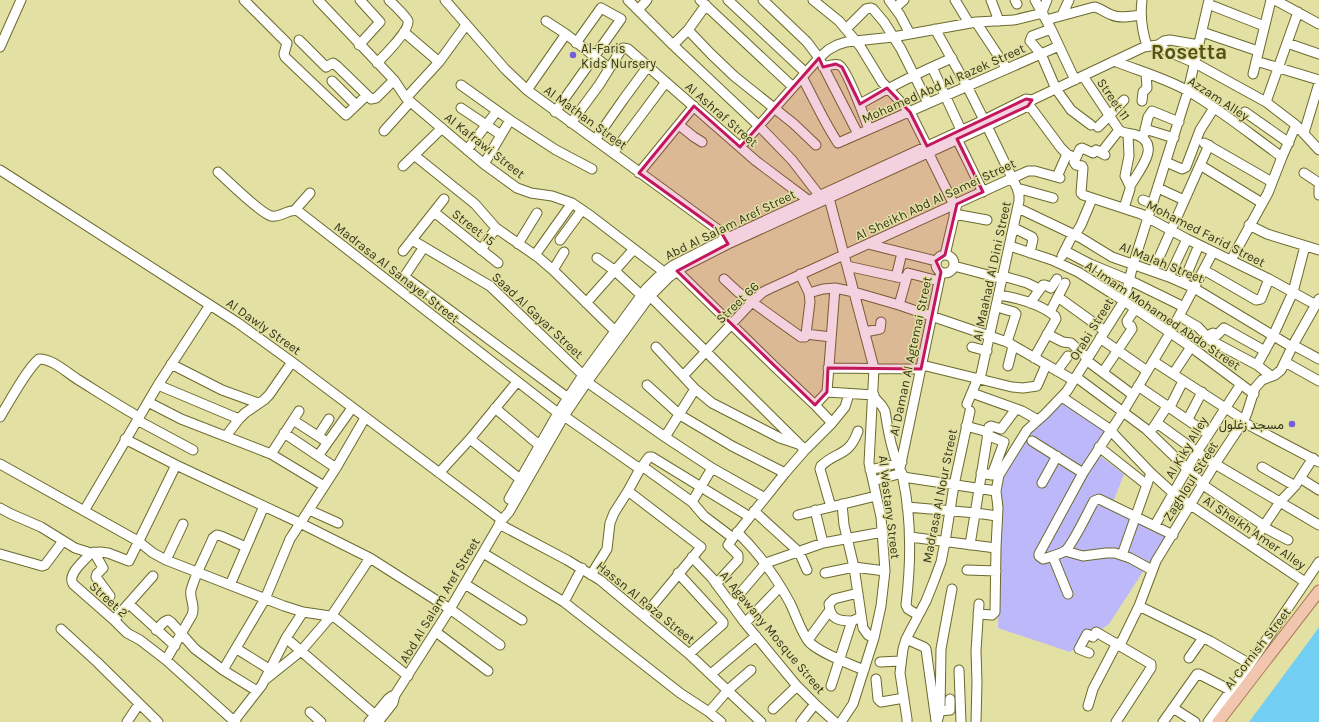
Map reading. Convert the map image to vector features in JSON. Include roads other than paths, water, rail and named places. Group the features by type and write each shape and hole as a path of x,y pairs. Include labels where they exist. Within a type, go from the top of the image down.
{"main road":[{"name":"Al Cornish Street","path":"1218,722 1319,591"},
{"name":"Al Cornish Street","path":"1225,722 1319,602"}],"street":[{"path":"0,47 21,0"},
{"path":"244,0 287,43 284,54 285,57 346,115 367,95"},
{"name":"Al Kafrawi Street","path":"318,0 359,45 394,80 408,100 484,164 517,188 531,193 552,196 572,203 664,272"},
{"path":"359,45 380,22 360,0"},
{"path":"377,63 404,32 408,21 389,0"},
{"name":"Al Mathan Street","path":"445,0 505,69 527,90 727,240"},
{"path":"628,0 673,45 759,126 792,160 819,195"},
{"path":"638,10 647,0"},
{"path":"728,0 804,75"},
{"path":"763,0 807,42 819,58 858,134"},
{"path":"813,0 846,29 887,88 910,112 955,207 945,255"},
{"path":"889,0 910,34"},
{"path":"895,8 904,0"},
{"path":"955,0 1007,69"},
{"path":"991,0 999,21"},
{"name":"Street 11","path":"1035,0 1059,46 1079,78 1109,116 1118,130 1128,134 1137,135 1145,140"},
{"path":"1044,15 1047,0"},
{"path":"1062,15 1069,0"},
{"path":"1142,0 1141,15 1143,35 1147,46"},
{"path":"1253,74 1271,0"},
{"path":"1275,0 1319,24"},
{"path":"673,45 688,30 703,2 793,87"},
{"path":"1208,2 1264,26"},
{"name":"Orabi Street","path":"978,614 992,615 995,613 998,500 996,491 997,483 1003,468 1027,430 1062,397 1124,301 1133,265 1188,91 1208,2"},
{"path":"740,147 819,58 828,50 837,45 972,23 1044,15 1062,15 1094,7 1100,8 1108,14 1117,17 1141,15"},
{"path":"555,112 621,19 602,8 576,43"},
{"path":"846,29 866,9 871,8 884,22 914,74 928,103"},
{"path":"1266,102 1298,12"},
{"path":"546,20 609,68 599,85 571,123"},
{"path":"384,131 439,62 466,25"},
{"name":"Al Maahad Al Dini Street","path":"935,29 986,123 1013,178 1019,195 1014,228 987,351 979,378 972,393"},
{"path":"1051,29 1030,38 1030,41 1041,54 1056,88 1071,110 1094,126 1109,116 1124,100"},
{"path":"688,30 734,76 794,124 816,145"},
{"path":"404,32 439,62"},
{"path":"1202,32 1258,51"},
{"path":"527,90 566,34"},
{"path":"299,40 326,66 334,64 372,99 374,99 394,80"},
{"name":"Abd Al Salam Aref Street","path":"374,720 388,699 395,695 408,676 450,609 502,520 509,512 568,398 585,379 615,331 646,296 676,271 727,240 808,200 928,149 958,139 986,123 1056,88 1147,46 1158,45 1164,41 1170,40 1199,45"},
{"path":"1287,43 1319,54"},
{"path":"1158,45 1167,51 1195,63 1266,102 1296,125 1319,150"},
{"name":"Mohamed Abd Al Razek Street","path":"804,75 812,96 838,143 1059,46"},
{"name":"Al Ashraf Street","path":"609,68 621,50 623,48 628,49 740,147 808,200"},
{"path":"860,104 914,74 952,58"},
{"name":"Azzam Alley","path":"1114,61 1188,91 1282,157"},
{"path":"1256,61 1319,80"},
{"path":"823,67 836,64 842,67 860,104 869,129"},
{"path":"595,140 648,66"},
{"path":"932,67 961,130"},
{"path":"1142,101 1143,92 1147,87 1146,73"},
{"path":"332,81 356,105"},
{"path":"613,153 666,82"},
{"path":"1304,133 1315,113 1319,83"},
{"path":"461,84 497,111 556,150 592,169"},
{"path":"1030,102 1046,128 1067,154 1076,158 1081,148 1093,153 1096,150 1103,154 1118,130"},
{"path":"639,173 694,106"},
{"path":"461,108 501,136"},
{"path":"1166,162 1182,169 1186,168 1198,139 1200,130 1214,108"},
{"path":"467,150 497,111"},
{"path":"1124,208 1130,186 1149,152 1145,140 1145,129 1148,117 1152,111 1179,122"},
{"path":"1245,112 1289,143"},
{"path":"484,164 510,120"},
{"name":"Abd Al Salam Aref Street","path":"502,520 503,511 539,445 646,296 652,282 664,272 680,261 829,198 928,149 961,130 986,123"},
{"path":"679,125 702,142"},
{"path":"1231,260 1262,203 1296,125"},
{"path":"402,166 442,128"},
{"path":"1145,129 1174,138"},
{"path":"1128,134 1129,156 1125,176 1130,186"},
{"path":"958,139 983,192"},
{"path":"1198,139 1272,182"},
{"path":"1154,272 1209,145"},
{"name":"Al Sheikh Abd Al Samei Street","path":"844,255 955,207 983,192 1031,170 1058,178 1067,154"},
{"path":"414,155 472,201 496,228 535,255 553,270 615,331"},
{"name":"Mohamed Farid Street","path":"1076,158 1074,164 1082,166 1083,168 1082,195 1124,208 1148,218 1186,239 1293,292 1317,302"},
{"path":"1200,165 1262,203"},
{"name":"Al Dawly Street","path":"0,170 210,304 292,362 502,520"},
{"path":"218,172 264,213 269,215 280,216 295,210 310,193"},
{"path":"1304,173 1319,183"},
{"path":"1017,188 1053,198"},
{"path":"1158,188 1184,200"},
{"path":"1319,188 1319,195"},
{"name":"Al Wastany Street","path":"829,198 874,368 874,396 869,456 870,470 883,532 885,571 881,606 874,638 853,704 841,722"},
{"path":"403,251 444,199"},
{"path":"1059,263 1081,225 1092,199"},
{"path":"1143,200 1153,204"},
{"path":"535,255 572,203"},
{"path":"955,207 987,220"},
{"name":"Al Malah Street","path":"1018,208 1074,235 1112,257 1169,277 1194,288 1273,336 1319,360"},
{"name":"Madrasa Al Sanayei Street","path":"295,210 403,292 517,382 561,414 692,502 704,516 749,544 766,563 790,603 808,640"},
{"path":"560,240 582,210"},
{"name":"Street 15","path":"434,212 498,263"},
{"path":"518,244 537,213"},
{"path":"1249,225 1267,234 1319,250"},
{"path":"480,250 496,228"},
{"path":"1014,228 1032,237 1033,239 1030,252"},
{"path":"1169,277 1186,239"},
{"name":"Saad Al Gayar Street","path":"412,240 490,286 585,379 665,437 712,468 765,498"},
{"path":"868,244 936,261"},
{"path":"1184,283 1199,245"},
{"name":"Al Imam Mohamed Abdo Street","path":"1010,246 1059,263 1078,272 1124,301 1254,394"},
{"path":"1257,365 1273,336 1293,292 1306,246"},
{"path":"424,247 406,274 406,277 568,398"},
{"path":"586,303 634,249"},
{"path":"1065,251 1090,264 1129,280 1184,306"},
{"path":"553,270 564,252"},
{"path":"1173,535 1102,500 1096,500 1072,543 1065,551 1053,557 1043,559 1039,556 1083,473 1134,395 1170,333 1213,252"},
{"path":"896,277 902,253"},
{"name":"Street 66","path":"683,376 763,292 844,255"},
{"path":"899,305 907,275 910,273 940,276 950,272 954,266 952,258 948,255 939,256 936,261 936,266 940,276"},
{"path":"598,258 646,296 707,351 803,448"},
{"path":"847,266 906,279"},
{"path":"954,266 1027,283 1039,289"},
{"path":"1204,270 1256,300 1261,298 1269,279"},
{"path":"676,271 832,423"},
{"path":"724,279 752,302 804,338 806,334 810,302 809,293 800,274"},
{"name":"Al Daman Al Agtemai Street","path":"901,469 940,276"},
{"path":"403,292 411,281"},
{"path":"1030,303 1039,289 1044,285 1052,288 1061,281 1058,297 1050,312"},
{"path":"809,293 823,289 836,288 854,292 899,305 1010,344 1057,371 1075,379 1123,412 1150,432 1203,484 1267,529 1288,540"},
{"path":"815,405 827,392 836,288"},
{"path":"999,295 1030,303 1056,316 1056,319 1034,358"},
{"path":"1058,297 1103,334 1118,350 1147,371"},
{"name":"Zaghloul Street","path":"1088,706 1093,690 1139,606 1152,570 1162,552 1215,464 1244,421 1258,384 1266,378 1278,373 1317,302"},
{"path":"84,512 158,385 210,304"},
{"path":"997,307 1016,314 1010,344 1008,366"},
{"path":"1103,372 1132,329 1132,326 1127,323 1135,309"},
{"path":"1179,316 1198,327 1208,339 1257,365 1271,376"},
{"path":"865,332 880,329 881,322"},
{"path":"1208,339 1212,333 1218,335 1224,328 1265,351"},
{"path":"806,334 831,336"},
{"path":"1047,334 1061,341 1071,343 1087,359 1134,395"},
{"path":"656,347 696,389 712,403 780,438 803,448"},
{"path":"972,347 987,351"},
{"path":"1173,374 1190,347"},
{"path":"1057,371 1068,356"},
{"path":"0,417 24,378 39,358 54,364 138,419 193,450"},
{"path":"1153,361 1225,407 1244,421 1316,460 1280,502 1251,545"},
{"path":"226,436 239,419 269,395 292,362"},
{"path":"1284,362 1319,381"},
{"path":"171,364 222,390 258,403"},
{"path":"828,368 921,367 979,378 1012,387 1031,387 1038,384 1046,365"},
{"path":"1150,432 1169,406 1183,381"},
{"path":"440,473 517,382"},
{"name":"Al Kiky Alley","path":"1155,525 1197,452 1241,384"},
{"path":"158,385 239,419"},
{"path":"646,385 680,415 732,446 785,473"},
{"path":"1138,386 1208,434"},
{"path":"665,437 696,389"},
{"path":"827,392 874,396 885,411 893,451 901,469 910,537 909,568 902,605 918,615"},
{"path":"1188,419 1202,392"},
{"path":"972,393 1021,408 1038,420"},
{"name":"Madrasa Al Nour Street","path":"907,722 900,673 901,661 906,638 934,582 941,562 968,408 972,393"},
{"path":"716,584 739,557 728,545 735,535 785,473 803,448 832,423 844,407 849,394"},
{"name":"Al Sheikh Amer Alley","path":"1062,397 1111,431 1151,473 1174,493 1305,582"},
{"path":"148,402 181,418 271,454 324,486"},
{"path":"318,456 352,408"},
{"path":"495,408 539,445"},
{"path":"970,545 990,426 1000,429 1002,428 1021,408"},
{"path":"271,454 299,412"},
{"path":"223,670 237,649 265,599 290,539 336,468 365,418"},
{"path":"318,436 329,419"},
{"path":"293,420 327,442"},
{"path":"1157,423 1215,464 1319,525"},
{"path":"966,426 988,433 1004,442 992,475 982,473"},
{"path":"831,507 820,469 821,466 847,450 852,445 858,432"},
{"path":"284,433 336,468"},
{"path":"126,439 176,465 300,523 370,558 450,609 500,645"},
{"path":"470,439 520,479"},
{"path":"1032,441 1083,473"},
{"path":"1100,447 1147,485"},
{"path":"1042,483 1057,456"},
{"path":"591,574 608,545 612,517 641,467 649,457 652,457 701,487 752,514 799,552 807,570"},
{"path":"0,464 138,541 153,553 166,560 284,606 303,612 331,615 408,676"},
{"path":"0,508 14,516 41,527 75,548 92,552 108,553 129,561 176,465"},
{"path":"1262,467 1295,486"},
{"path":"692,502 712,468"},
{"path":"873,481 901,469"},
{"path":"870,470 901,469 954,485 996,491"},
{"path":"1122,555 1151,473"},
{"path":"1300,478 1319,490"},
{"path":"628,491 700,545 700,548 644,616"},
{"path":"798,515 876,496"},
{"path":"842,504 847,538 854,567 861,617 865,631 874,638"},
{"path":"230,585 264,506"},
{"path":"907,507 950,510 997,516"},
{"path":"309,510 338,523"},
{"path":"815,510 823,543"},
{"name":"Hassn Al Raza Street","path":"502,520 591,574 689,654 728,690 758,721"},
{"path":"166,560 183,524"},
{"path":"731,604 766,563 823,543 883,532"},
{"path":"166,660 182,634 194,610 191,592 198,572 215,536 221,536 246,547"},
{"path":"910,537 996,548"},
{"path":"0,554 42,566 45,565 63,541"},
{"path":"1065,551 1083,556 1115,553 1130,558 1152,570"},
{"path":"92,552 103,568 96,576 105,582 110,596"},
{"name":"Street 2","path":"92,552 73,574 71,580 74,584 114,620 127,634 140,640 166,660 234,722"},
{"path":"483,553 564,602 680,693 709,712 721,722"},
{"path":"1053,557 1068,594"},
{"path":"266,679 301,651 331,615 370,558"},
{"name":"Al Agawany Mosque Street","path":"692,558 716,584 797,686 835,722"},
{"path":"1208,722 1250,664 1319,562"},
{"path":"825,573 854,567 885,571"},
{"path":"564,602 582,568"},
{"path":"967,570 996,570"},
{"path":"678,573 723,622 723,624 689,654"},
{"path":"114,620 153,576"},
{"path":"465,584 522,620"},
{"path":"745,622 780,587"},
{"path":"936,722 940,711 941,649 952,588"},
{"path":"858,593 834,599 830,602 830,610 832,615 839,620 852,621 861,617"},
{"path":"129,604 175,646"},
{"path":"976,722 976,651 979,604"},
{"path":"1139,606 1203,638 1250,664"},
{"path":"830,610 808,640 816,647 840,661 864,670"},
{"path":"234,722 266,679 269,669 286,638 303,612"},
{"path":"156,630 168,620 195,649 223,670 257,691"},
{"path":"831,686 852,621"},
{"path":"61,630 97,662 158,722"},
{"path":"436,632 488,671"},
{"path":"1089,654 1079,649 1088,634 1093,637 1097,632 1150,662 1151,668 1116,722"},
{"path":"711,674 756,636"},
{"path":"286,638 374,720"},
{"path":"906,638 926,649 936,722"},
{"path":"1189,658 1203,638"},
{"path":"237,649 269,669"},
{"path":"880,662 901,661"},
{"path":"961,722 957,671 977,667"},
{"path":"709,712 728,690 751,670"},
{"path":"1163,722 1197,674 1230,690"},
{"path":"876,679 879,701 881,702 904,698"},
{"path":"773,709 797,686"},
{"path":"940,711 950,710 950,699"},
{"path":"127,722 139,704"},
{"path":"801,722 815,704"},
{"path":"1173,708 1196,722"},
{"path":"310,712 321,722"}],"water":[{"path":"1319,627 1319,722 1249,722 1312,637"}],"place":[{"name":"Al-Faris Kids Nursery","path":"573,55"},
{"name":"مسجد زغلول","path":"1292,424"}],"district":[{"name":"Rosetta","path":"1189,52"}]}
